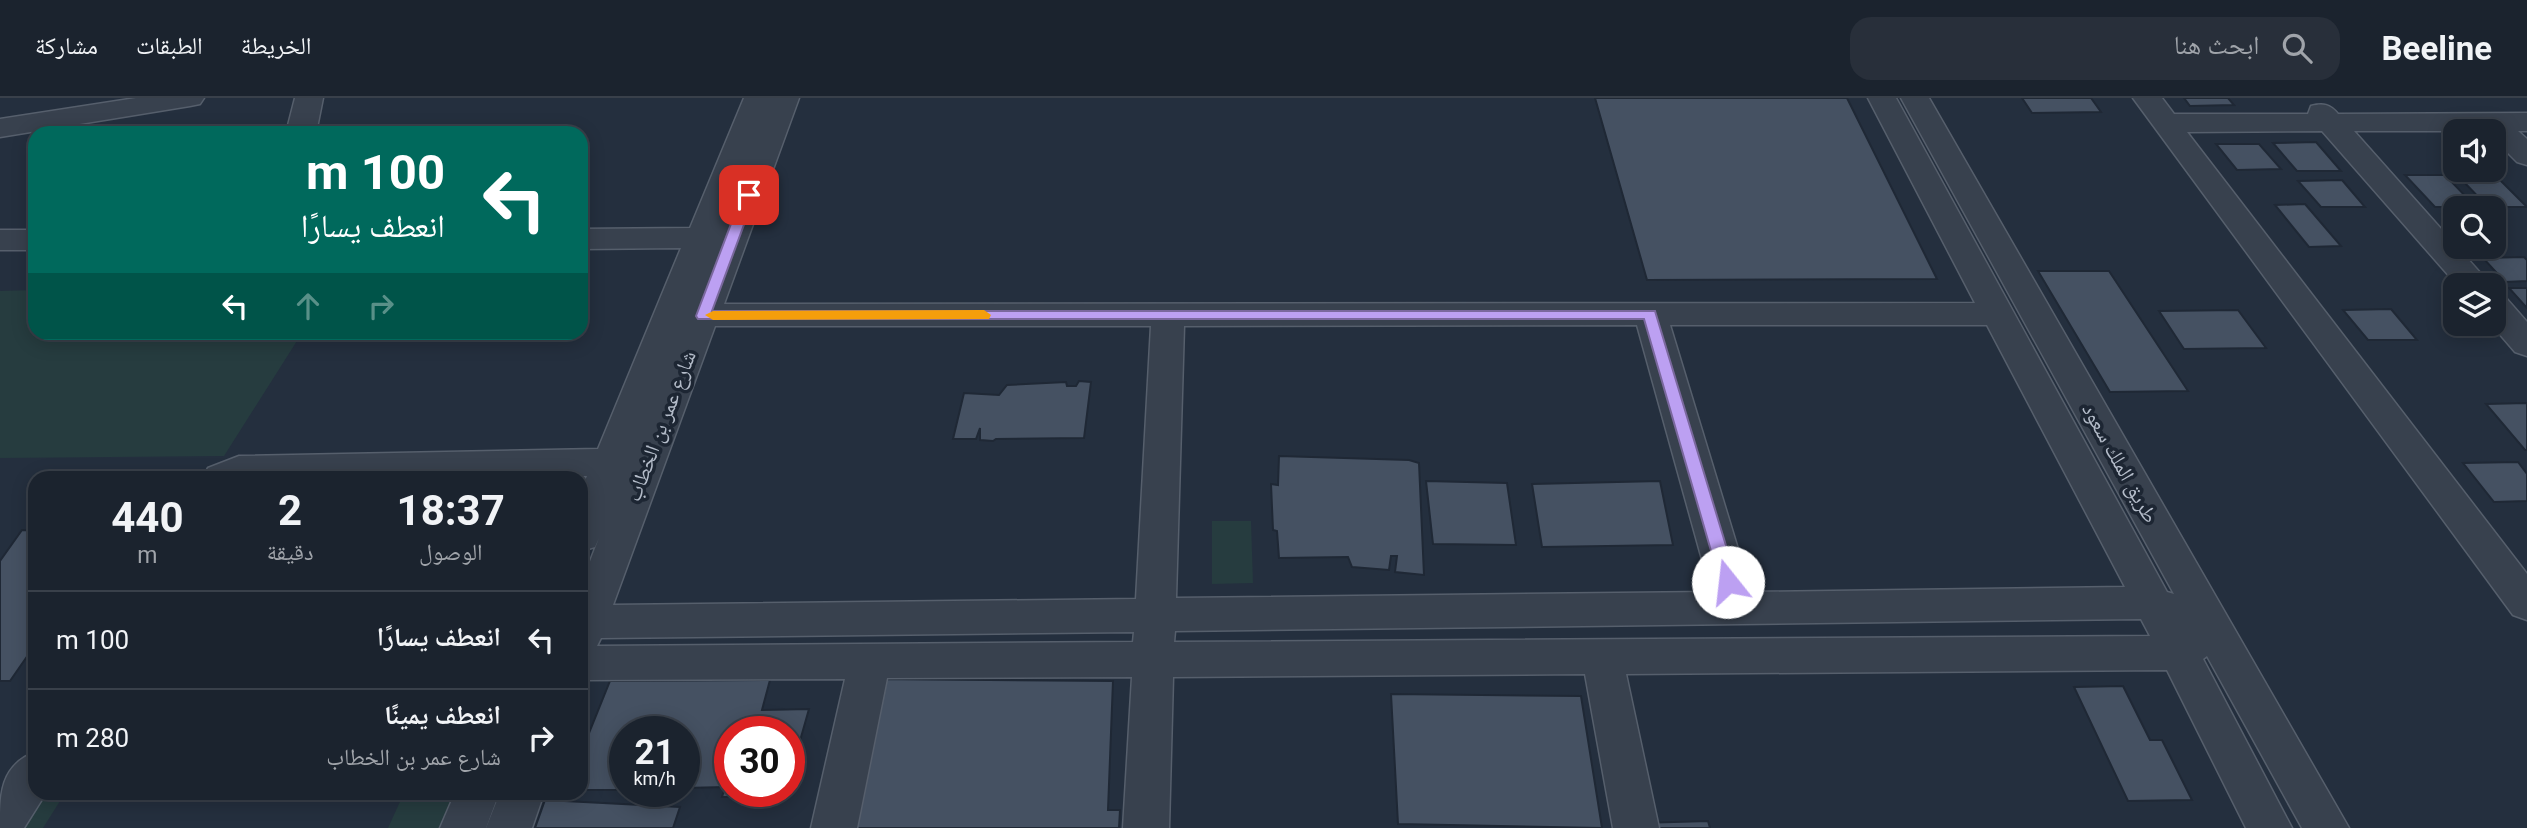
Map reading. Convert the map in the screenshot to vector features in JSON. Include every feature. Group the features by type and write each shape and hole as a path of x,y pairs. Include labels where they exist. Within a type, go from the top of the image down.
{"street":[{"path":"10,126 46,98"},
{"path":"10,126 190,98"},
{"path":"303,126 309,98"},
{"name":"شارع عمر بن الخطاب","path":"588,519 758,98"},
{"name":"شارع عمر بن الخطاب","path":"588,618 785,98"},
{"name":"طريق الملك سعود","path":"1882,98 2153,603 2269,828"},
{"name":"طريق الملك سعود","path":"1915,98 2326,828"},
{"path":"2309,98 2464,273"},
{"path":"2156,111 2330,123 2443,122"},
{"path":"2156,111 2527,604"},
{"path":"2506,122 2527,122"},
{"path":"2506,135 2527,156"},
{"path":"588,239 701,239"},
{"path":"0,240 28,240"},
{"path":"1650,314 1736,608"},
{"path":"703,316 1997,314"},
{"path":"1146,828 1168,315"},
{"path":"2506,320 2527,344"},
{"path":"237,471 611,462"},
{"path":"588,629 1155,614 2153,603 2214,630"},
{"path":"588,663 2178,653 2214,630"},
{"path":"1601,656 1636,828"},
{"path":"834,828 870,661"},
{"path":"0,828 28,783"},
{"path":"463,828 474,800"},
{"path":"509,828 519,800"}],"green space":[{"path":"28,290 28,340 298,340 224,456 0,458 0,291"},
{"path":"1212,521 1251,521 1253,583 1212,584"},
{"path":"28,780 28,800 61,800 43,828 0,828 0,823"},
{"path":"401,800 458,800 446,828 388,828"}],"building":[{"path":"1595,98 1847,98 1937,279 1647,280"},
{"path":"2022,98 2091,98 2101,112 2032,113"},
{"path":"2184,98 2228,98 2234,105 2190,106"},
{"path":"2316,142 2341,171 2297,171 2273,143"},
{"path":"2216,144 2259,144 2281,169 2237,170"},
{"path":"2405,175 2443,175 2443,182 2452,182 2465,196 2443,196 2443,207 2435,207"},
{"path":"2342,180 2365,207 2321,207 2298,181"},
{"path":"2464,182 2502,182 2527,207 2506,207 2506,196 2477,196"},
{"path":"2305,204 2341,246 2309,247 2275,205"},
{"path":"2524,257 2527,260 2527,281 2506,282 2506,273 2497,273 2484,259"},
{"path":"2038,271 2109,271 2188,391 2110,392"},
{"path":"2509,288 2527,288 2527,308"},
{"path":"2391,309 2417,340 2368,340 2343,310"},
{"path":"2238,310 2266,348 2184,349 2159,311"},
{"path":"1079,381 1091,382 1084,438 980,440 980,428 976,439 953,439 964,393 999,395 1007,385 1066,382 1067,386 1076,386"},
{"path":"2527,403 2527,450 2525,450 2486,404"},
{"path":"1279,456 1409,460 1419,463 1424,575 1395,572 1397,556 1391,556 1389,570 1352,567 1348,557 1279,558 1277,531 1273,530 1271,484 1278,485"},
{"path":"2518,462 2527,474 2527,501 2494,502 2463,463"},
{"path":"1426,481 1507,483 1516,545 1433,544"},
{"path":"1660,481 1673,545 1542,547 1532,484"},
{"path":"22,530 28,530 28,655 10,681 0,681 0,561"},
{"path":"872,679 1113,681 1108,810 1120,810 1119,828 840,828"},
{"path":"770,680 762,710 809,709 805,723 805,716 714,716 714,787 700,788 700,716 609,716 609,790 588,790 588,736 610,681"},
{"path":"2123,686 2150,740 2162,740 2192,800 2128,801 2074,687"},
{"path":"1391,694 1581,696 1602,828 1398,824"},
{"path":"545,800 609,803 609,807 680,807 673,828 535,828"},
{"path":"1708,821 1710,828 1640,828 1639,823"}],"slow traffic":[{"path":"713,315 984,315"}],"route":[{"path":"749,195 703,316 1650,314 1728,582"}]}
